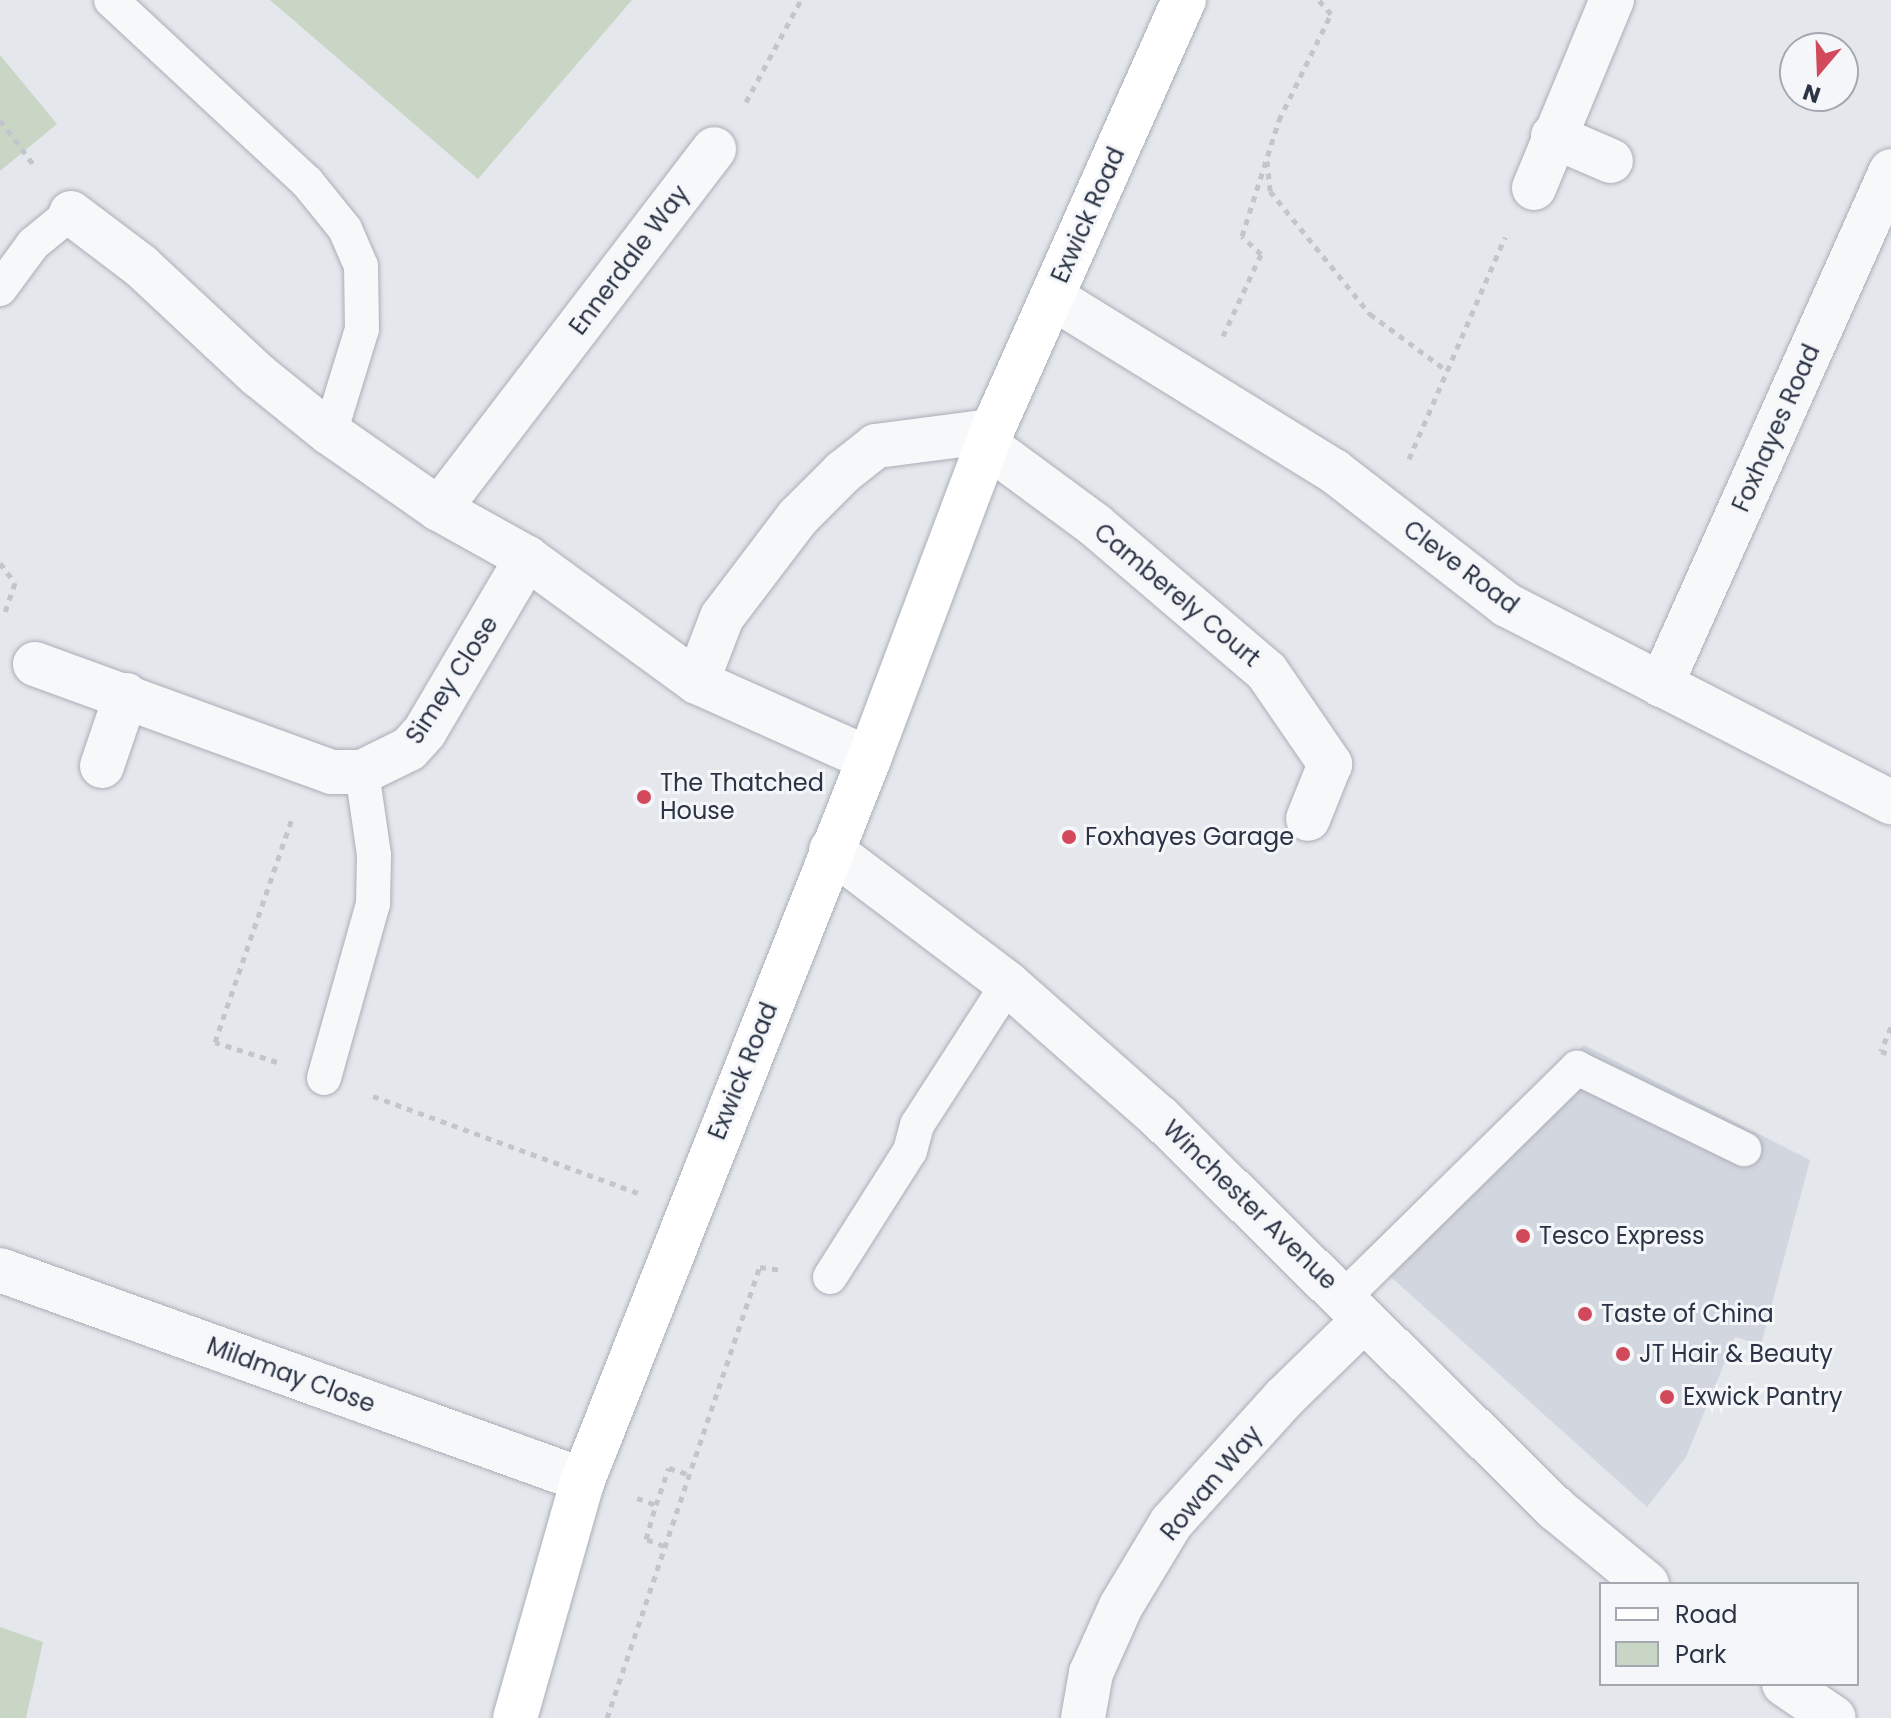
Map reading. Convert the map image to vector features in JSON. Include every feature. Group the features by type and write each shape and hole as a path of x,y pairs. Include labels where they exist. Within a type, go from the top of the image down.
{"street":[{"name":"Exwick Road","path":"515,1718 583,1480 869,759 990,438 1184,0"},
{"path":"1534,188 1612,0"},
{"path":"1553,136 1611,161"},
{"name":"Ennerdale Way","path":"439,509 714,149"},
{"name":"Foxhayes Road","path":"1661,685 1891,171"},
{"path":"71,213 141,266 258,375 330,433 439,509 527,558 697,682 869,759"},
{"name":"Cleve Road","path":"1052,297 1334,471 1507,605 1891,802"},
{"path":"697,682 722,617 798,517 843,472 876,446 990,438"},
{"name":"Camberely Court","path":"990,438 1267,672 1330,764 1308,819"},
{"name":"Simey Close","path":"362,772 409,749 425,731 527,558"},
{"path":"35,664 332,772 362,772"},
{"path":"102,766 126,695"},
{"name":"Winchester Avenue","path":"831,850 1008,984 1159,1117 1556,1509 1645,1582"},
{"name":"Mildmay Close","path":"0,1270 583,1480"},
{"name":"Rowan Way","path":"1083,1718 1091,1673 1121,1606 1171,1523 1284,1398 1354,1309"},
{"path":"1787,1686 1834,1718"}],"lane":[{"path":"111,0 307,182 345,229 361,266 362,329 330,433"},
{"path":"0,289 33,244 71,213"},
{"path":"324,1078 373,904 374,855 362,772"},
{"path":"830,1277 910,1151 917,1125 1008,984"},
{"path":"1354,1309 1577,1068 1744,1149"}],"path":[{"path":"714,149 742,110 801,0"},
{"path":"1231,310 1261,254 1242,236 1279,120 1331,14 1319,0"},
{"path":"1267,156 1270,191 1370,314 1446,370"},
{"path":"1420,434 1514,217 1534,188"},
{"path":"0,563 15,583 0,626"},
{"path":"1891,1027 1881,1051 1891,1055"},
{"path":"607,1718 687,1474 760,1267 830,1277"},
{"path":"664,1546 646,1539 656,1505 669,1468 687,1474"}],"shaded area":[{"path":"1584,1045 1810,1160 1761,1345 1735,1337 1686,1457 1647,1507 1363,1252"}],"green space":[{"path":"270,0 632,0 478,179"},
{"path":"0,55 57,124 0,171"},
{"path":"0,1627 43,1642 26,1718 0,1718"}],"place":[{"name":"The Thatched House","path":"644,797"},
{"name":"Foxhayes Garage","path":"1069,837"},
{"name":"Tesco Express","path":"1523,1236"},
{"name":"Taste of China","path":"1585,1314"},
{"name":"JT Hair & Beauty","path":"1623,1354"},
{"name":"Exwick Pantry","path":"1667,1397"}]}
